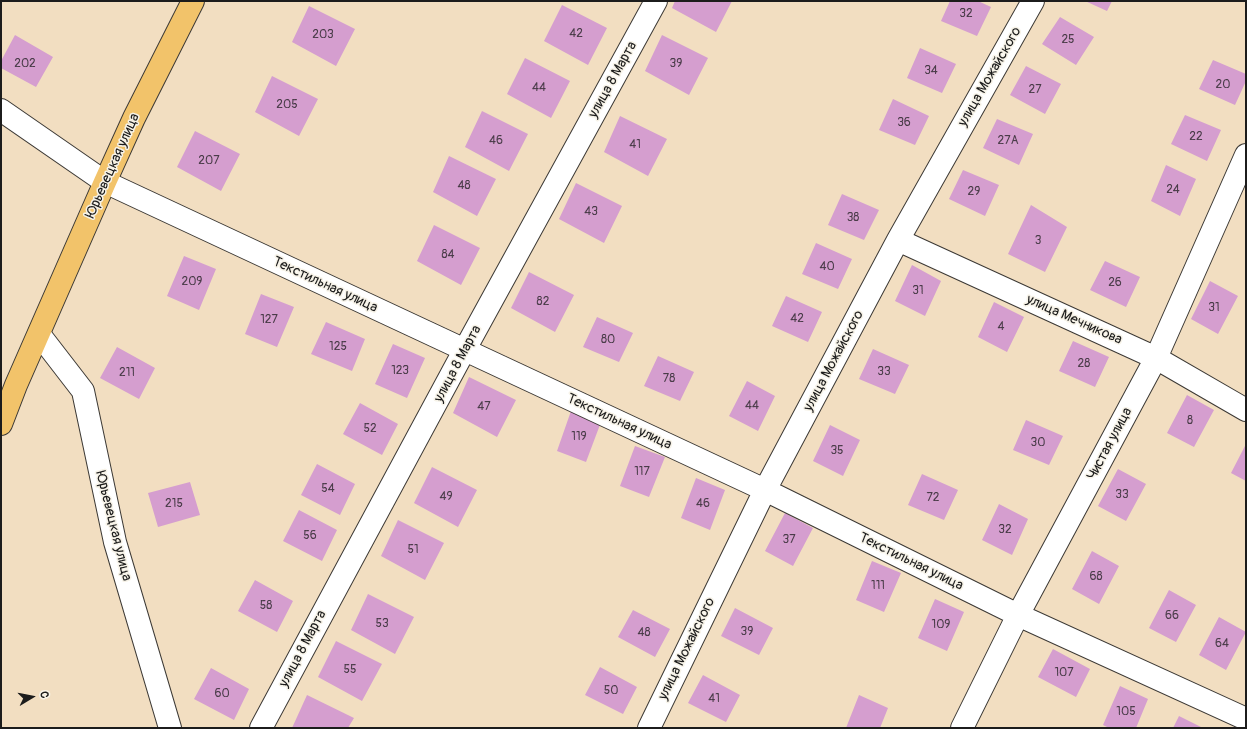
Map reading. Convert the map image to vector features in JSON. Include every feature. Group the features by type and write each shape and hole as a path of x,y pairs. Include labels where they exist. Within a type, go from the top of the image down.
{"main road":[{"name":"Юрьевецкая улица","path":"1,424 38,334 134,118 193,1"}],"street":[{"name":"улица 8 Марта","path":"261,728 464,351 656,1"},
{"name":"улица Можайского","path":"649,728 765,490 898,240 1033,1"},
{"name":"Текстильная улица","path":"1,110 105,182 464,351 765,490 1018,615 1246,719"},
{"name":"Чистая улица","path":"962,728 1018,615 1156,358 1246,155"},
{"name":"улица Мечникова","path":"898,240 1156,358 1246,410"},
{"name":"Юрьевецкая улица","path":"38,334 83,391 115,542 170,728"}],"building":[{"path":"675,1 732,1 716,32 672,8"},
{"path":"950,1 978,1 991,7 977,36 941,21"},
{"path":"1085,1 1112,1 1107,11"},
{"path":"562,5 607,28 588,65 544,41"},
{"path":"309,6 355,29 336,66 292,42"},
{"path":"1060,17 1094,37 1076,65 1042,44"},
{"path":"15,35 53,57 36,87 1,68 1,61"},
{"path":"662,35 708,58 689,95 645,71"},
{"path":"920,48 956,64 942,93 907,78"},
{"path":"525,58 570,81 551,118 507,94"},
{"path":"1213,60 1246,74 1246,81 1235,105 1199,89"},
{"path":"1026,66 1061,84 1045,114 1010,95"},
{"path":"272,76 318,99 299,136 255,112"},
{"path":"893,99 929,116 915,145 879,130"},
{"path":"482,111 528,134 509,171 465,147"},
{"path":"1185,115 1221,130 1207,161 1171,144"},
{"path":"620,116 667,139 648,176 604,152"},
{"path":"997,119 1033,134 1019,165 983,148"},
{"path":"195,131 240,154 221,191 177,167"},
{"path":"449,156 496,179 477,216 433,192"},
{"path":"1166,165 1196,179 1180,216 1151,201"},
{"path":"963,170 999,185 985,216 949,199"},
{"path":"576,183 622,206 604,243 559,219"},
{"path":"842,194 879,210 864,240 828,225"},
{"path":"1031,205 1067,227 1045,272 1008,254"},
{"path":"434,225 480,248 461,285 417,261"},
{"path":"816,243 852,259 838,289 802,274"},
{"path":"184,256 216,269 199,310 167,296"},
{"path":"1105,261 1140,277 1126,307 1090,290"},
{"path":"912,265 941,281 925,316 895,301"},
{"path":"529,272 574,295 555,332 511,308"},
{"path":"1210,281 1238,296 1218,334 1191,319"},
{"path":"261,294 294,307 277,347 245,334"},
{"path":"786,296 822,312 808,342 772,326"},
{"path":"994,302 1024,317 1007,352 978,337"},
{"path":"597,317 633,333 619,362 583,347"},
{"path":"326,322 365,339 352,371 311,354"},
{"path":"1073,341 1109,357 1095,387 1059,371"},
{"path":"393,344 425,358 407,398 375,384"},
{"path":"117,347 155,368 139,399 100,378"},
{"path":"873,349 909,365 895,394 859,379"},
{"path":"658,356 694,372 680,401 644,386"},
{"path":"469,377 516,400 497,437 453,413"},
{"path":"747,381 775,396 758,431 729,416"},
{"path":"1187,395 1214,410 1194,447 1167,433"},
{"path":"360,403 398,424 382,455 343,434"},
{"path":"571,411 601,422 586,462 557,451"},
{"path":"1026,420 1063,436 1049,465 1013,450"},
{"path":"830,425 860,440 843,476 813,461"},
{"path":"1246,444 1246,481 1231,473"},
{"path":"635,446 665,457 649,497 620,486"},
{"path":"317,464 355,484 340,515 301,495"},
{"path":"432,467 477,490 458,527 414,503"},
{"path":"1118,469 1146,484 1126,521 1098,506"},
{"path":"922,474 958,490 944,520 908,505"},
{"path":"696,478 725,490 710,530 681,518"},
{"path":"190,482 200,515 158,527 148,493"},
{"path":"999,504 1028,519 1012,555 982,540"},
{"path":"299,510 337,530 322,561 283,541"},
{"path":"785,513 813,528 793,566 765,551"},
{"path":"398,520 444,543 425,580 381,556"},
{"path":"1092,551 1119,566 1099,604 1072,589"},
{"path":"872,561 901,573 884,612 856,600"},
{"path":"255,580 293,601 277,632 238,611"},
{"path":"1169,590 1196,605 1176,642 1149,628"},
{"path":"368,594 414,617 395,654 351,630"},
{"path":"935,599 964,612 947,651 918,638"},
{"path":"735,608 773,628 759,655 721,636"},
{"path":"633,610 670,629 655,657 618,637"},
{"path":"1219,617 1246,632 1226,670 1199,655"},
{"path":"336,641 382,664 362,701 318,677"},
{"path":"1053,649 1090,669 1076,697 1038,677"},
{"path":"600,667 637,687 623,714 585,695"},
{"path":"211,668 249,689 234,720 194,699"},
{"path":"703,675 740,695 726,722 688,703"},
{"path":"1120,686 1148,699 1136,728 1109,728 1103,725"},
{"path":"307,695 354,718 348,728 292,728"},
{"path":"859,695 888,708 880,728 846,728"},
{"path":"1179,716 1203,728 1173,728"}]}
